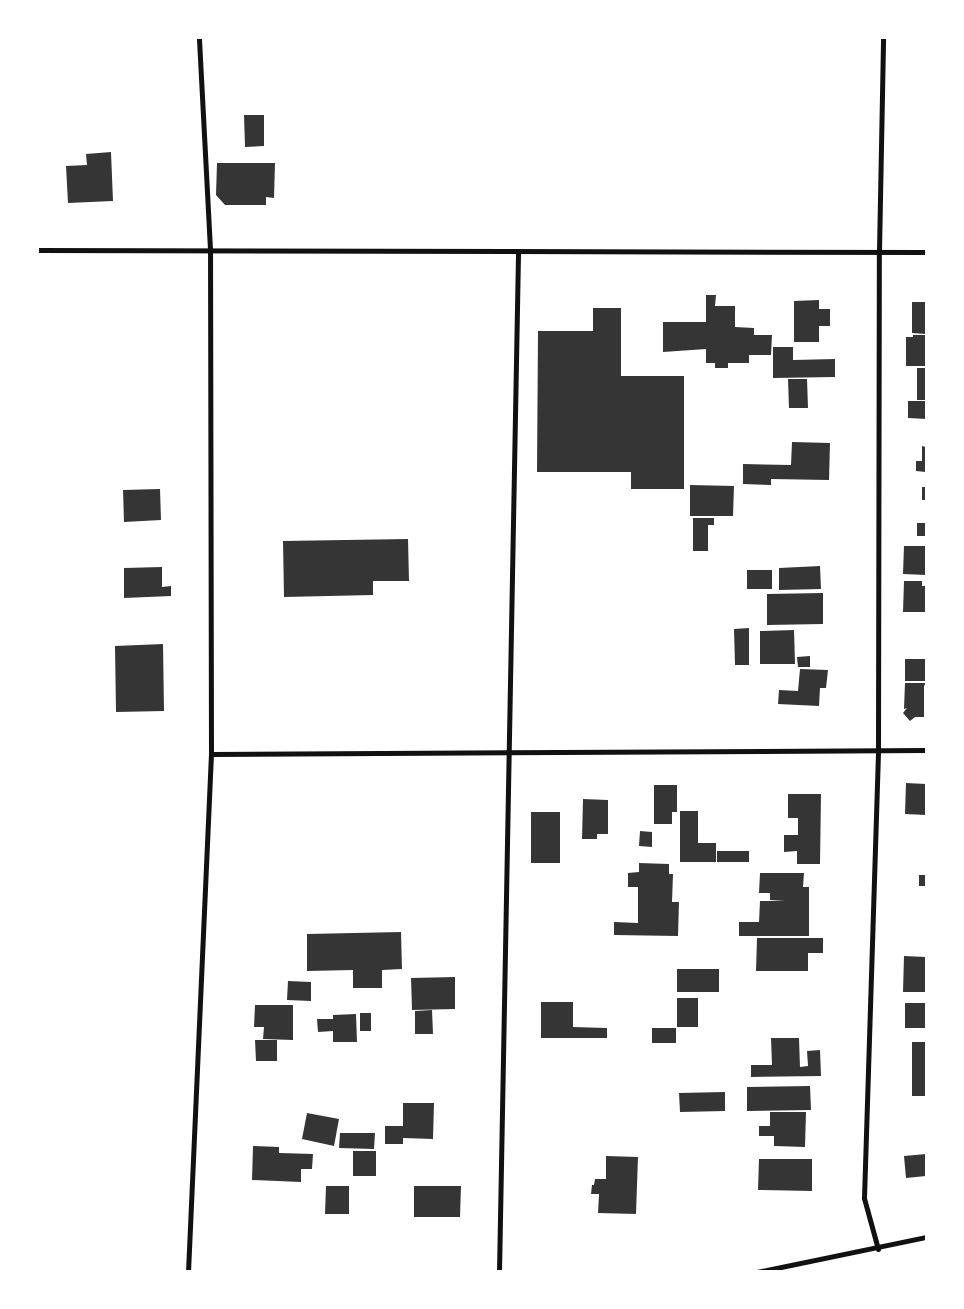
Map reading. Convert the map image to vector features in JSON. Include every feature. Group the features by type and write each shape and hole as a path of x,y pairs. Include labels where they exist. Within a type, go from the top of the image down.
{"street":[{"path":"188,1272 211,754 210,249 199,38"},
{"path":"878,1248 864,1198 878,749 879,251 883,38"},
{"path":"38,250 926,252"},
{"path":"499,1272 518,250"},
{"path":"211,754 510,750 926,750"},
{"path":"757,1272 926,1237"}],"building":[{"path":"244,115 264,115 264,146 245,147"},
{"path":"111,152 113,201 68,203 66,166 87,165 86,154"},
{"path":"217,163 275,163 274,198 266,197 266,205 225,205 216,195"},
{"path":"706,295 716,295 715,306 735,306 735,327 754,328 754,335 772,335 771,355 749,355 749,363 728,363 728,368 715,368 715,363 706,363 706,349 663,352 663,322 706,322"},
{"path":"819,300 819,309 830,309 830,326 819,326 819,342 794,342 794,301"},
{"path":"912,302 926,302 926,334 912,333"},
{"path":"593,308 621,308 621,376 684,376 684,489 631,489 631,472 537,472 538,331 593,331"},
{"path":"913,335 926,335 926,366 906,366 906,337 913,337"},
{"path":"773,347 793,347 793,360 835,359 835,377 773,378"},
{"path":"917,368 926,368 926,400 917,400"},
{"path":"788,379 807,379 808,408 789,408"},
{"path":"908,401 926,401 926,419 908,418"},
{"path":"792,442 830,443 829,480 771,479 771,485 743,484 743,464 791,465"},
{"path":"922,446 926,447 926,472 916,471 916,461 922,461"},
{"path":"690,485 734,486 733,516 690,516"},
{"path":"922,487 926,487 926,500 922,500"},
{"path":"160,489 161,520 124,522 123,490"},
{"path":"693,518 714,518 714,525 708,525 708,551 693,551"},
{"path":"917,523 926,523 926,536 917,536"},
{"path":"408,539 409,581 373,581 373,595 284,597 283,541"},
{"path":"904,546 926,546 926,575 903,574"},
{"path":"820,566 821,589 779,590 779,568"},
{"path":"162,567 162,587 171,586 171,596 124,598 124,568"},
{"path":"747,570 772,570 772,589 747,589"},
{"path":"904,581 922,581 922,586 926,586 926,612 903,612"},
{"path":"823,593 823,624 767,625 767,594"},
{"path":"749,628 749,665 735,665 734,629"},
{"path":"794,630 795,664 760,664 760,631"},
{"path":"163,644 164,711 116,712 115,646"},
{"path":"810,656 810,667 798,667 797,657"},
{"path":"905,659 926,659 926,681 905,681"},
{"path":"800,669 828,670 826,688 820,688 819,706 778,704 779,690 798,691"},
{"path":"905,683 926,683 924,686 924,717 915,717 910,721 903,713 907,708 904,709"},
{"path":"906,783 926,784 926,815 905,814"},
{"path":"654,785 677,785 677,812 672,812 672,824 654,824"},
{"path":"788,794 821,794 820,864 797,864 797,851 784,852 784,835 798,835 798,818 788,818"},
{"path":"583,799 608,800 608,834 597,834 597,839 582,839"},
{"path":"680,811 698,811 698,843 716,843 716,862 680,862"},
{"path":"531,812 560,812 560,863 531,863"},
{"path":"640,831 652,832 652,847 639,846"},
{"path":"717,851 749,851 749,862 717,862"},
{"path":"639,863 669,864 669,874 673,874 672,902 679,902 678,936 614,935 614,922 638,923 638,887 628,887 628,873 639,872"},
{"path":"760,873 804,873 803,887 809,887 809,936 739,936 739,922 759,922 760,901 785,901 770,900 770,893 759,893"},
{"path":"919,875 926,875 926,886 919,886"},
{"path":"401,932 402,969 382,970 382,988 353,988 353,970 307,971 307,934"},
{"path":"757,938 823,938 823,953 808,953 808,971 756,971"},
{"path":"904,956 926,957 926,992 903,992"},
{"path":"677,969 719,969 719,992 677,992"},
{"path":"455,977 455,1009 412,1010 411,978"},
{"path":"288,981 311,982 311,1001 287,1000"},
{"path":"677,998 698,998 698,1027 677,1027"},
{"path":"541,1002 573,1002 573,1027 607,1028 607,1038 541,1038"},
{"path":"905,1003 926,1003 926,1028 905,1028"},
{"path":"255,1005 293,1005 293,1040 263,1039 264,1027 254,1027"},
{"path":"432,1010 433,1034 415,1034 415,1011"},
{"path":"360,1013 371,1013 371,1031 360,1031"},
{"path":"356,1014 357,1042 333,1042 333,1031 318,1032 317,1019 333,1019 333,1015"},
{"path":"652,1028 676,1028 676,1043 652,1043"},
{"path":"771,1038 799,1038 800,1067 808,1066 807,1051 820,1050 821,1076 751,1077 751,1065 772,1065"},
{"path":"255,1040 277,1040 277,1061 256,1061"},
{"path":"912,1042 926,1042 926,1096 912,1096"},
{"path":"810,1086 811,1110 747,1111 747,1087"},
{"path":"725,1092 725,1111 680,1112 679,1093"},
{"path":"403,1103 434,1103 433,1139 403,1138 403,1144 385,1144 385,1126 403,1126"},
{"path":"770,1112 806,1112 805,1147 774,1146 774,1136 759,1136 759,1126 770,1126"},
{"path":"307,1113 339,1119 334,1146 302,1139"},
{"path":"340,1133 375,1133 374,1149 339,1148"},
{"path":"253,1146 279,1147 279,1153 313,1154 312,1169 301,1169 301,1182 252,1180"},
{"path":"353,1151 376,1151 376,1176 353,1176"},
{"path":"926,1154 926,1176 906,1178 904,1156"},
{"path":"606,1156 638,1157 636,1214 598,1213 599,1194 591,1194 592,1185 594,1185 595,1179 606,1179"},
{"path":"759,1159 812,1159 812,1191 758,1190"},
{"path":"326,1186 349,1186 349,1214 325,1214"},
{"path":"414,1186 461,1186 460,1217 414,1217"}]}
